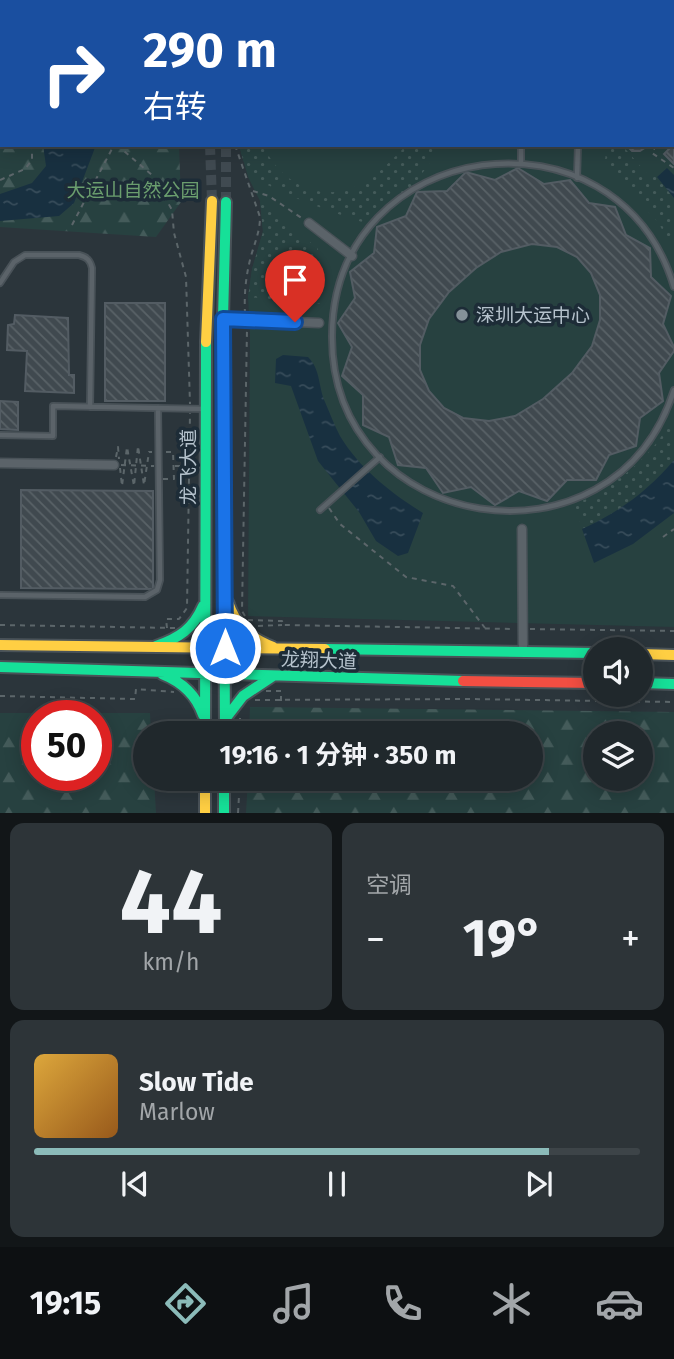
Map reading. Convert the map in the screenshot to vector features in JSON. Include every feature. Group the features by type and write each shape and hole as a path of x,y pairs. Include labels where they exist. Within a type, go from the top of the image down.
{"main road":[{"name":"龙飞大道","path":"205,721 206,318 212,201"},
{"name":"龙飞大道","path":"225,720 223,319 226,202"},
{"path":"225,593 234,619 241,629 249,637 276,648"},
{"path":"153,647 188,632 194,625 206,597"},
{"name":"龙翔大道","path":"0,645 583,653"},
{"path":"653,654 674,655"},
{"name":"龙翔大道","path":"0,667 583,683"},
{"path":"156,672 180,682 190,691 202,710 204,721"},
{"path":"225,720 243,696 274,676"},
{"path":"653,683 674,684"},
{"path":"205,791 205,813"},
{"path":"224,813 225,791"}],"street":[{"path":"309,223 352,256"},
{"path":"223,319 319,323"},
{"path":"0,463 117,465"},
{"path":"522,529 523,651"}],"lane":[{"path":"521,147 521,163"},
{"path":"578,147 578,178"},
{"path":"674,287 661,255 636,220 615,200 578,178 550,168 521,163 492,163 449,172 422,184 382,215 352,256 341,282 333,325 333,353 338,382 348,409 362,434 380,457 413,484 451,503 492,512 548,508 588,493 624,468 652,436 674,390"},
{"path":"0,283 15,262 24,255 79,255 90,262 90,407"},
{"path":"0,435 53,436 53,406 206,409"},
{"path":"0,596 145,597 154,594 160,580 158,408"},
{"path":"320,510 380,457"}],"path":[{"path":"0,180 24,169 32,160 31,147"},
{"path":"72,225 114,147"},
{"path":"117,147 153,176 172,210 174,233 186,277 190,398"},
{"path":"236,147 258,206 260,228 250,258 244,292 246,320 242,611 247,620 282,621 283,625"},
{"path":"655,147 652,153 674,168"},
{"path":"251,191 269,195 309,223"},
{"path":"167,628 166,620 179,619 187,608 190,417"},
{"path":"159,466 147,466 141,466 136,466 131,466 125,466 117,465 122,486 125,466 127,447 131,466 134,486 136,466 138,446 141,466 144,485 147,466 149,452 173,452 174,479 159,479"},
{"path":"174,466 190,466"},
{"path":"326,505 340,524 406,577 453,586 485,629"},
{"path":"663,537 674,529"},
{"path":"0,625 180,627"},
{"path":"258,626 674,631"},
{"path":"0,696 135,699 135,688 174,692"},
{"path":"261,691 281,691 281,702"},
{"path":"253,700 674,702"},
{"path":"240,713 240,721"},
{"path":"238,813 239,791"}],"green space":[{"name":"大运山自然公园","path":"0,147 179,147 181,202 156,237 0,227"},
{"name":"深圳大运中心","path":"240,147 674,147 674,627 248,616 248,297 252,269 263,231 260,201 248,177"},
{"path":"240,147 264,147 289,179 301,186 328,192 342,191 364,183 405,147 441,147 412,188 370,224 273,188 252,175"},
{"path":"607,147 624,147 648,175 657,177 674,198 674,249 657,221 608,169 605,160"},
{"path":"260,201 267,204 318,249 324,304 248,297 252,269 263,232"},
{"path":"674,415 674,460 632,500 582,529 574,505 604,489 632,469 655,444"},
{"path":"250,707 674,712 674,813 246,813 247,791 543,791 543,721 249,721"},
{"path":"0,713 21,713 21,791 112,791 112,713 150,713 150,721 133,721 133,791 155,791 156,813 0,813"}],"water":[{"path":"43,147 95,147 74,203 59,216 0,221 0,194 32,183 46,166"},
{"path":"667,168 674,175 674,198 657,177"},
{"path":"283,355 308,357 315,367 334,423 348,448 377,479 423,513 408,553 398,556 376,541 359,512 318,461 291,386 275,383 276,359"},
{"path":"674,460 674,513 633,544 594,563 582,529 632,500"}],"building":[{"path":"628,147 646,147 640,151 632,151"},
{"path":"674,147 674,164 664,154"},
{"path":"518,168 544,184 570,180 589,203 615,207 626,235 650,248 651,277 671,296 663,324 674,351 659,373 663,401 640,418 636,446 609,455 596,480 567,480 547,501 519,491 495,505 471,487 443,493 426,468 398,465 389,437 363,425 363,395 342,376 352,347 338,323 355,298 350,272 374,253 377,227 406,216 417,192 447,191 466,172 495,180","holes":["532,244 557,247 577,257 591,273 600,295 600,320 592,346 572,373 543,399 515,416 489,421 463,418 444,408 429,391 420,370 420,345 429,319 449,292 476,268 501,252"]},
{"path":"105,303 165,303 165,401 105,401"},
{"path":"15,315 68,318 69,375 74,375 74,393 25,391 27,351 7,350 8,325 14,324"},
{"path":"0,401 18,402 18,430 0,429"},
{"path":"21,490 153,491 153,589 21,588"}],"tunnel":[{"path":"210,147 212,201"},
{"path":"226,147 226,202"}],"traffic: fast":[{"path":"225,721 223,319 226,202"},
{"path":"205,721 206,342"},
{"path":"156,646 184,632 195,621 203,606"},
{"path":"325,649 583,653"},
{"path":"0,667 463,681"},
{"path":"162,674 187,690 203,715"},
{"path":"226,718 243,696 273,676"},
{"path":"653,683 674,684"},
{"path":"224,791 224,813"}],"traffic: slow":[{"path":"206,342 212,201"},
{"path":"228,602 235,618 245,630 257,640 273,647"},
{"path":"0,645 325,649"},
{"path":"653,654 674,655"},
{"path":"205,791 205,813"}],"traffic: jam":[{"path":"463,681 583,683"}],"place":[{"name":"深圳大运中心","path":"462,315"}],"route":[{"path":"225,648 223,319 295,322"}]}
